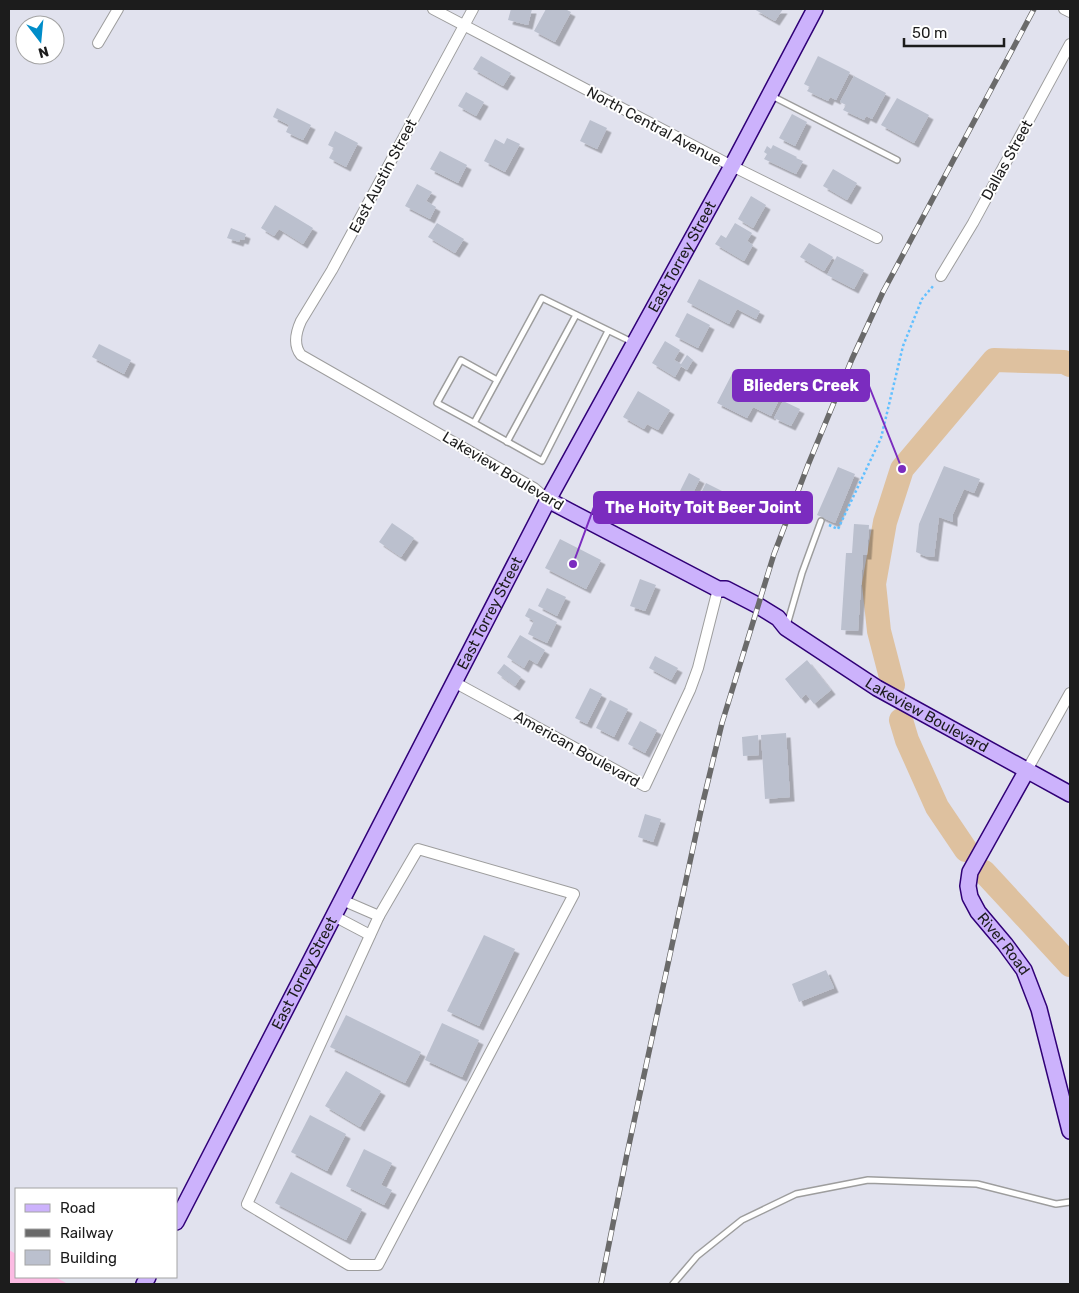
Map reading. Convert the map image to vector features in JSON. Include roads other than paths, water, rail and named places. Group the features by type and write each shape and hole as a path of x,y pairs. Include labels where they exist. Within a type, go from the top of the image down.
{"street":[{"path":"98,43 118,9"},
{"name":"North Central Avenue","path":"433,9 732,166 878,238"},
{"name":"East Austin Street","path":"296,344 297,328 332,270 473,9"},
{"name":"East Torrey Street","path":"178,1218 548,500 732,166 815,9"},
{"path":"1064,9 1070,12"},
{"name":"Dallas Street","path":"941,276 973,223 1070,44"},
{"name":"Lakeview Boulevard","path":"296,344 301,355 534,488 548,500 718,589 726,589 757,605 778,618 786,628 877,688 1070,794"},
{"name":"American Boulevard","path":"454,682 645,786 690,690 698,668 718,589"},
{"path":"1027,770 1070,693"},
{"name":"River Road","path":"1027,770 970,872 968,886 970,897 978,912 1006,944 1024,970 1039,1009 1070,1131"},
{"path":"418,849 574,894 378,1265 349,1265 247,1204 379,916 418,849"},
{"path":"342,900 379,916"},
{"path":"334,916 370,935"}],"lane":[{"path":"770,94 896,160"},
{"path":"474,423 542,298 634,344"},
{"path":"507,442 576,314"},
{"path":"497,380 461,360 437,403 542,461 608,331"},
{"path":"786,628 802,573 821,521"},
{"path":"673,1284 697,1256 742,1220 796,1194 868,1180 977,1184 1056,1204 1070,1202"}],"waterway":[{"path":"893,685 879,631 874,584 885,522 902,469 994,360 1064,362 1070,365"},
{"path":"901,720 907,740 937,807 966,850"},
{"path":"984,872 1070,965"}],"railway":[{"path":"601,1284 702,806 722,723 774,554 852,359 883,292 1034,9"}],"place":[{"name":"Blieders Creek","path":"902,469"},
{"name":"The Hoity Toit Beer Joint","path":"573,564"}]}
